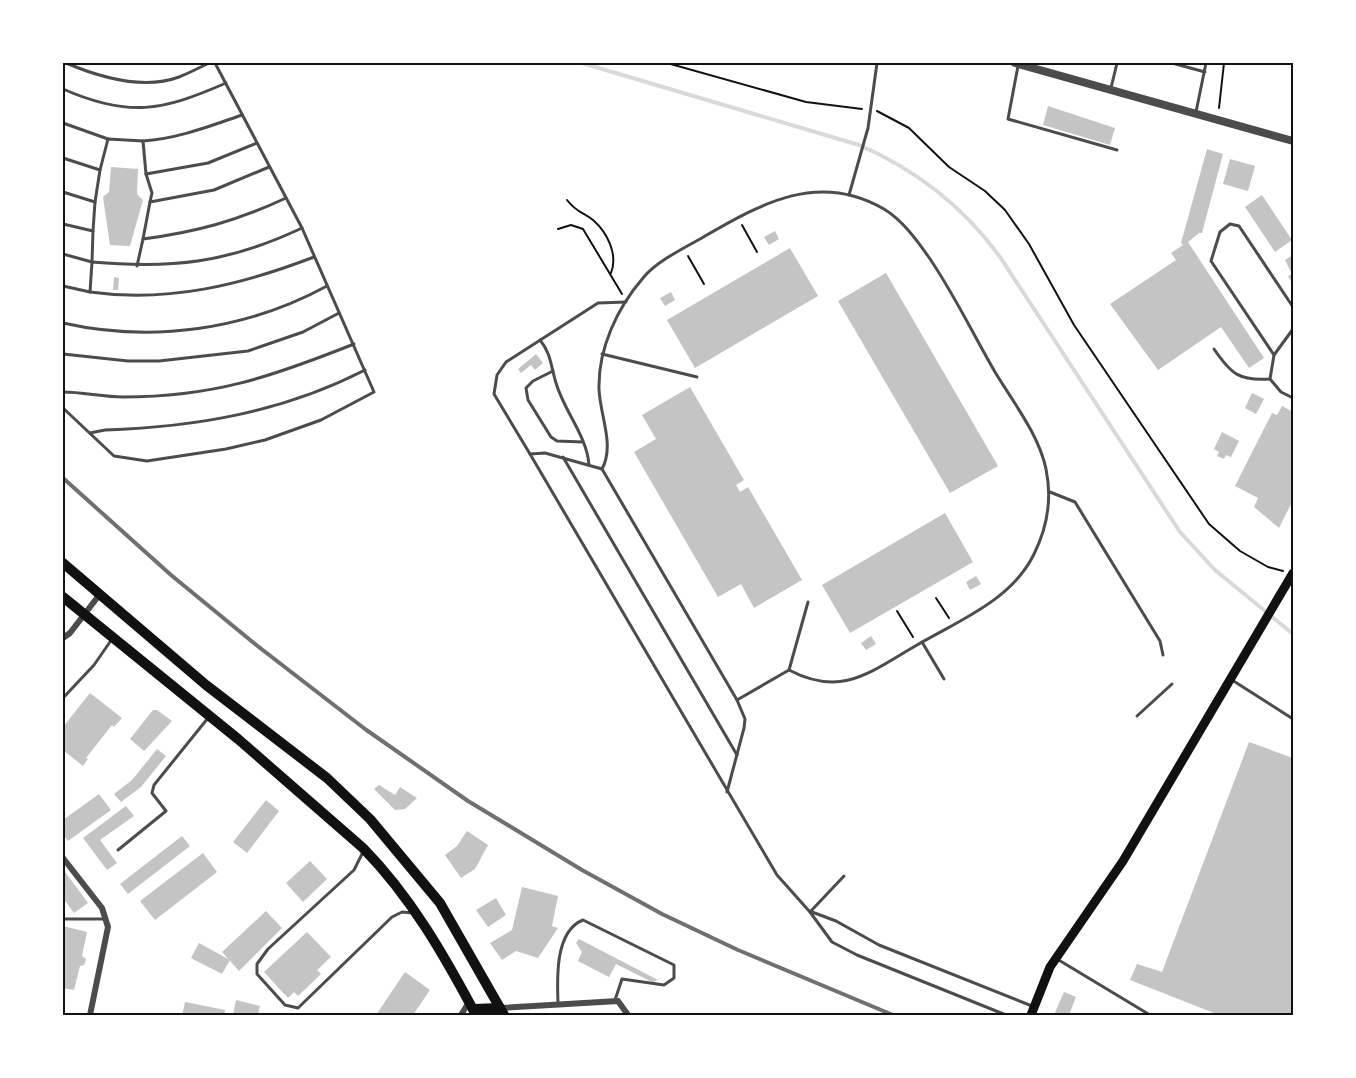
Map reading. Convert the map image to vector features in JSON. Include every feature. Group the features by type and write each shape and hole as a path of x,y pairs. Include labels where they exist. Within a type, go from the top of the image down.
{"main road":[{"path":"63,563 206,685 327,778 370,819 440,903 502,1012"},
{"path":"1032,1011 1056,958 1124,861 1293,574"},
{"path":"63,597 210,716 363,848 382,867 418,915 473,1009 502,1012"}],"street":[{"path":"1016,63 1293,141"},
{"path":"63,638 70,633 83,613 100,594"},
{"path":"63,858 102,908 108,927 106,947 90,1015"},
{"path":"502,1012 618,1001 628,1015"},
{"path":"460,1015 473,1009"}],"lane":[{"path":"66,63 83,71 128,81 155,82 178,78 208,63"},
{"path":"63,408 114,456 147,461 226,449 265,440 321,420 374,392 302,228 215,63"},
{"path":"849,195 868,128 877,63"},
{"path":"1016,63 1008,119 1117,150"},
{"path":"1111,89 1117,63"},
{"path":"1172,63 1205,72"},
{"path":"1196,112 1206,63"},
{"path":"63,89 102,105 145,109 178,103 226,82"},
{"path":"63,123 108,139 143,141 161,140 242,115"},
{"path":"90,292 95,202 108,139"},
{"path":"137,266 152,193 146,174 143,141"},
{"path":"146,174 208,163 257,143"},
{"path":"63,158 100,170"},
{"path":"150,202 214,190 269,167"},
{"path":"63,192 95,202"},
{"path":"602,468 609,456 599,388 602,354 609,331 644,276 737,217 781,197 802,192 849,195 868,201 899,220 929,259 1042,452 1050,492 1043,531 1025,571 998,598 870,672 843,682 818,682 789,670"},
{"path":"143,239 201,230 232,222 286,198"},
{"path":"63,224 93,231"},
{"path":"1275,355 1211,261 1220,232 1230,224 1239,226 1293,307"},
{"path":"63,254 92,262 137,266 182,264 230,255 302,228"},
{"path":"63,286 90,292 153,296 206,290 244,282 314,257"},
{"path":"63,323 125,332 176,332 239,320 309,295 327,286"},
{"path":"626,302 598,303 507,362 497,375 494,394 777,875 810,912 826,935 845,950 1006,1015"},
{"path":"63,354 128,361 159,361 248,351 303,332 339,313"},
{"path":"1270,378 1275,355 1293,329"},
{"path":"540,340 546,348 565,408 588,453 589,465"},
{"path":"63,392 120,397 168,396 223,389 265,378 354,344"},
{"path":"1214,349 1226,367 1240,377 1252,380 1270,378"},
{"path":"602,354 697,377"},
{"path":"90,433 209,422 267,410 330,388 365,370"},
{"path":"553,371 533,381 526,388 528,400 551,437 557,441 582,442"},
{"path":"1270,378 1281,392 1293,398"},
{"path":"530,454 545,453 602,468 737,700 745,719 727,792"},
{"path":"563,457 737,755"},
{"path":"1050,492 1075,502 1160,641 1163,655"},
{"path":"737,700 789,670 808,602"},
{"path":"63,698 94,665 113,637"},
{"path":"922,642 944,679"},
{"path":"1232,680 1293,719"},
{"path":"1137,716 1172,684"},
{"path":"118,850 166,811 152,793 154,785 210,716"},
{"path":"363,848 363,855 354,870 268,949 257,964 257,974 285,1005 298,1008 392,917 402,912 418,915"},
{"path":"810,912 844,876"},
{"path":"810,912 836,921 879,945 1032,1011"},
{"path":"63,919 105,919"},
{"path":"558,1005 557,982 563,944 575,923 583,920 674,965 674,978 664,985 622,979 616,988 614,1001"},
{"path":"1056,958 1150,1015"}],"path":[{"path":"667,63 806,102 884,113 909,128 954,171 985,191 1005,210 1029,244 1074,325 1209,524 1240,551 1268,567 1293,574"},
{"path":"1216,118 1224,63"},
{"path":"567,200 575,211 596,222 607,238 614,259 610,274"},
{"path":"737,217 757,252"},
{"path":"558,229 571,225 583,229 626,302"},
{"path":"684,249 704,284"},
{"path":"936,598 952,624"},
{"path":"897,611 918,644"}],"building":[{"path":"1048,106 1115,128 1110,145 1043,125"},
{"path":"1207,149 1223,154 1202,233 1188,242 1264,358 1249,368 1221,327 1158,370 1110,304 1176,260 1171,253 1183,245 1181,243"},
{"path":"1230,159 1255,166 1248,191 1223,184"},
{"path":"111,167 138,169 137,194 143,200 130,246 110,245 103,197 109,192"},
{"path":"1262,195 1292,240 1275,252 1245,207"},
{"path":"775,231 779,239 769,245 764,237"},
{"path":"790,248 818,296 695,368 667,320"},
{"path":"1293,255 1293,285 1288,276 1292,274 1285,260"},
{"path":"886,273 998,466 950,493 838,301"},
{"path":"114,277 119,278 118,290 113,290"},
{"path":"671,292 675,300 665,306 660,298"},
{"path":"536,354 543,363 535,370 531,365 521,373 518,369"},
{"path":"690,387 744,480 736,485 740,492 748,487 802,580 754,608 741,584 718,597 634,452 656,439 642,415"},
{"path":"1252,393 1264,399 1256,414 1245,408"},
{"path":"1282,406 1293,412 1293,500 1279,528 1254,507 1258,498 1235,486 1272,413 1277,415"},
{"path":"1222,432 1239,441 1231,457 1226,455 1224,459 1217,456 1219,452 1214,449"},
{"path":"945,513 973,562 850,633 822,585"},
{"path":"976,576 981,584 970,590 966,582"},
{"path":"871,636 876,644 866,650 861,643"},
{"path":"90,693 122,718 114,727 112,725 86,758 88,759 83,766 63,750 63,727"},
{"path":"153,710 157,710 172,721 144,751 130,739"},
{"path":"1249,742 1293,758 1293,1015 1219,1015 1130,980 1137,964 1162,972"},
{"path":"157,749 166,756 141,787 121,802 114,794 132,780"},
{"path":"379,785 395,795 400,787 417,798 405,809 395,810 374,789"},
{"path":"99,794 111,810 68,841 63,834 63,820"},
{"path":"266,800 279,811 247,853 233,842"},
{"path":"126,806 134,816 100,840 117,863 107,870 83,838"},
{"path":"467,831 488,845 475,869 461,878 445,855 457,846"},
{"path":"182,836 190,846 128,894 120,884"},
{"path":"203,853 217,872 155,920 140,901"},
{"path":"310,861 327,879 303,902 286,883"},
{"path":"63,869 88,903 74,913 63,898"},
{"path":"522,887 558,896 552,926 558,928 538,958 516,951 502,960 490,943 512,930"},
{"path":"496,898 506,915 488,927 476,910"},
{"path":"266,911 282,928 239,971 222,952"},
{"path":"63,926 87,932 82,956 86,959 84,965 80,966 74,990 63,988"},
{"path":"307,932 331,957 317,970 321,974 298,996 294,992 288,998 264,972"},
{"path":"579,939 658,980 652,982 616,964 609,977 578,961 582,952 576,943"},
{"path":"199,943 230,960 222,974 191,958"},
{"path":"405,972 430,990 413,1015 376,1015"},
{"path":"1064,992 1076,997 1069,1015 1054,1015"},
{"path":"236,1000 260,1006 258,1015 233,1015"},
{"path":"185,1002 225,1010 224,1015 182,1015"}],"waterway":[{"path":"582,63 859,145 900,166 937,191 971,222 1000,257 1180,532 1215,570 1293,634"}],"railway":[{"path":"63,478 171,575 255,644 365,729 468,801 582,870 662,914 738,950 893,1015"}]}
